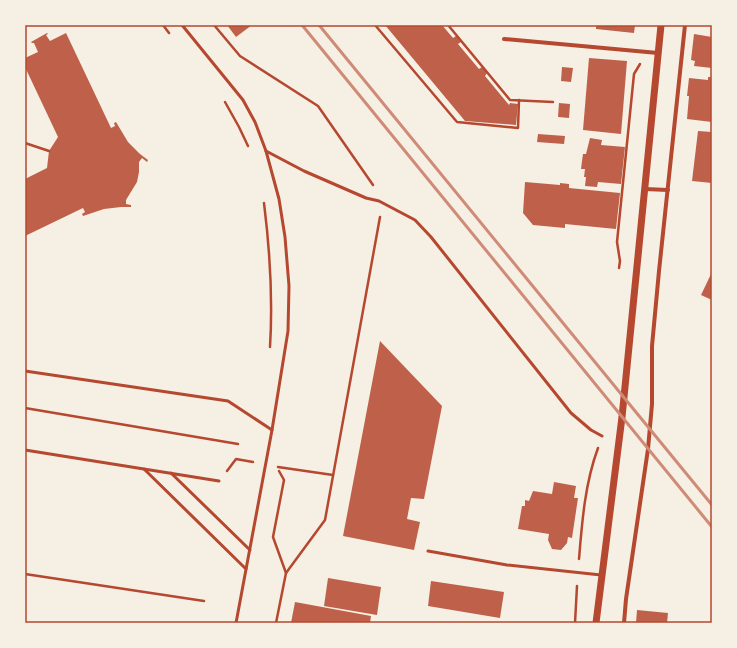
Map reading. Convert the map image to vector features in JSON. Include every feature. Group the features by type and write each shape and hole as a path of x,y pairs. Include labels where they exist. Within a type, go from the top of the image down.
{"street":[{"path":"596,623 623,407 661,25"},
{"path":"624,623 626,599 649,439 652,404 652,346 661,244 685,25"},
{"path":"504,39 658,53"},
{"path":"645,189 668,190"}],"lane":[{"path":"182,25 243,100 255,122 266,151 279,199 285,237 289,286 288,331 266,464 236,623"},
{"path":"266,151 304,171 366,198 379,201 415,220 431,237 571,413 591,430 602,436"},
{"path":"25,371 228,401 272,430"},
{"path":"25,450 219,481"},
{"path":"144,469 246,569"},
{"path":"171,473 250,550"},
{"path":"428,551 507,565 601,575"}],"path":[{"path":"163,25 172,37"},
{"path":"214,25 240,56 318,106 371,181 379,201 380,218 325,520 286,573 276,623"},
{"path":"376,25 457,122 518,128 519,100"},
{"path":"448,25 510,100 553,102"},
{"path":"619,269 620,261 617,242 633,82 634,74 640,65 641,51"},
{"path":"224,101 239,127 250,151"},
{"path":"25,143 49,151"},
{"path":"264,201 269,239 271,278 272,308 270,354"},
{"path":"25,408 238,444"},
{"path":"575,623 581,534 592,465 602,436"},
{"path":"219,481 236,459 277,467 333,475"},
{"path":"277,467 284,480 273,537 286,573"},
{"path":"25,574 204,601"}],"building":[{"path":"227,25 252,25 236,37"},
{"path":"385,25 442,25 453,38 456,36 461,42 458,44 479,69 482,67 487,73 485,76 509,105 510,103 518,104 516,125 465,121"},
{"path":"596,25 635,25 634,33 596,29"},
{"path":"47,33 48,34 46,35 50,41 66,33 111,128 115,126 114,123 116,122 128,142 148,160 147,162 142,158 139,162 137,182 126,200 126,204 131,205 131,207 104,209 83,216 82,214 85,212 83,208 25,236 25,179 47,168 49,151 58,137 25,67 25,58 38,52 34,43 31,42"},
{"path":"694,34 712,37 712,68 694,66 695,61 691,60"},
{"path":"589,58 627,61 621,134 583,130"},
{"path":"562,67 573,68 571,82 561,81"},
{"path":"708,77 712,77 712,122 687,119 689,78 708,80"},
{"path":"559,103 570,104 569,118 558,117"},
{"path":"698,131 712,132 712,183 692,181"},
{"path":"538,134 565,136 564,144 537,142"},
{"path":"590,138 602,140 601,145 625,147 621,184 598,182 597,187 585,186 585,169 581,169 583,154 586,154"},
{"path":"525,182 560,185 560,183 569,184 569,188 620,193 616,229 565,224 565,228 533,225 523,213"},
{"path":"712,272 712,300 701,295"},
{"path":"380,341 442,406 424,499 411,498 407,519 420,522 414,550 343,536"},
{"path":"554,482 576,486 574,498 578,498 572,538 568,537 567,543 561,550 552,549 548,540 549,534 518,529 522,506 525,506 525,500 529,501 533,491 552,494"},
{"path":"328,578 381,587 377,615 324,606"},
{"path":"431,581 504,592 500,618 428,606"},
{"path":"295,602 371,616 370,623 291,623"},
{"path":"637,610 668,613 667,623 636,623"}],"railway":[{"path":"302,25 712,527"},
{"path":"319,25 712,505"}]}
